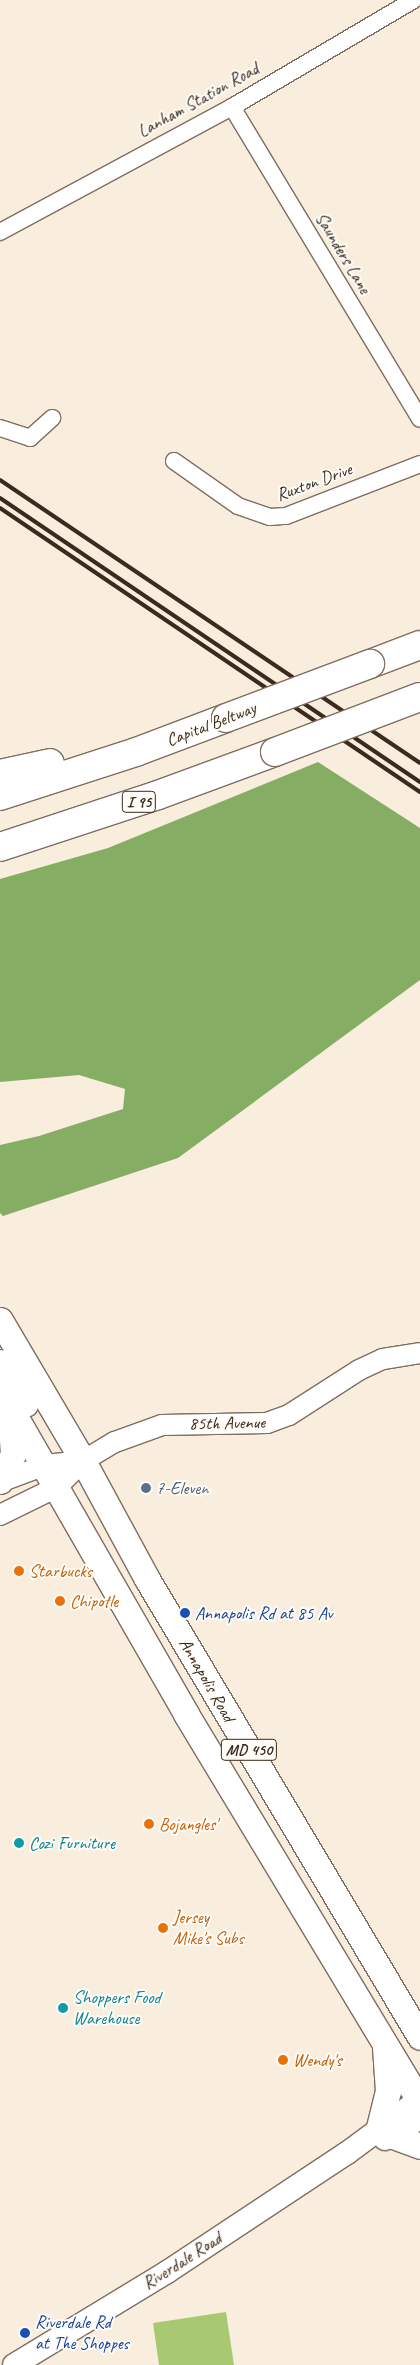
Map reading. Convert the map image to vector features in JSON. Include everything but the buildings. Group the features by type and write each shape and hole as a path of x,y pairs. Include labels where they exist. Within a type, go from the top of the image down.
{"highway":[{"name":"Capital Beltway","path":"0,796 136,752 420,645"},
{"name":"I 95","path":"0,847 158,795 420,697"},
{"path":"0,774 226,718"}],"main road":[{"name":"Annapolis Road","path":"0,1320 84,1461 147,1578 323,1877 420,2036"},
{"path":"0,1362 53,1452 84,1461"},
{"name":"Annapolis Road","path":"4,1397 45,1465 186,1714 420,2104"},
{"path":"0,1481 13,1454 4,1397"},
{"path":"186,1714 197,1712 217,1729 293,1848 323,1877"},
{"path":"384,2042 388,2090 386,2131 420,2146"},
{"name":"Riverdale Road","path":"14,2365 167,2272 347,2153 386,2131 420,2104"}],"street":[{"name":"Lanham Station Road","path":"0,232 232,108 414,0"},
{"name":"Saunders Lane","path":"232,108 420,419"},
{"path":"0,428 30,438 52,418"},
{"name":"Ruxton Drive","path":"174,461 238,506 270,517 286,516 420,464"},
{"name":"85th Avenue","path":"0,1515 57,1487 84,1461 115,1442 162,1425 268,1423 289,1415 358,1370 383,1359 420,1353"},
{"name":"85th Avenue","path":"0,1481 45,1465 84,1461"}],"green space":[{"path":"318,762 420,828 420,980 178,1158 3,1216 0,1213 0,1145 39,1136 123,1109 125,1089 79,1075 0,1082 0,879 108,848"},
{"path":"226,2312 234,2365 159,2365 153,2323"}],"railway":[{"path":"0,480 420,763"},
{"path":"0,498 420,782"},
{"path":"0,508 420,792"}],"place":[{"name":"7-Eleven","path":"146,1488"},
{"name":"Starbucks","path":"19,1571"},
{"name":"Chipotle","path":"60,1601"},
{"name":"Annapolis Rd at 85 Av","path":"185,1613"},
{"name":"Bojangles'","path":"149,1824"},
{"name":"Cozi Furniture","path":"19,1843"},
{"name":"Jersey Mike's Subs","path":"163,1928"},
{"name":"Shoppers Food Warehouse","path":"63,2008"},
{"name":"Wendy's","path":"283,2060"},
{"name":"Riverdale Rd at The Shoppes","path":"25,2333"}]}
